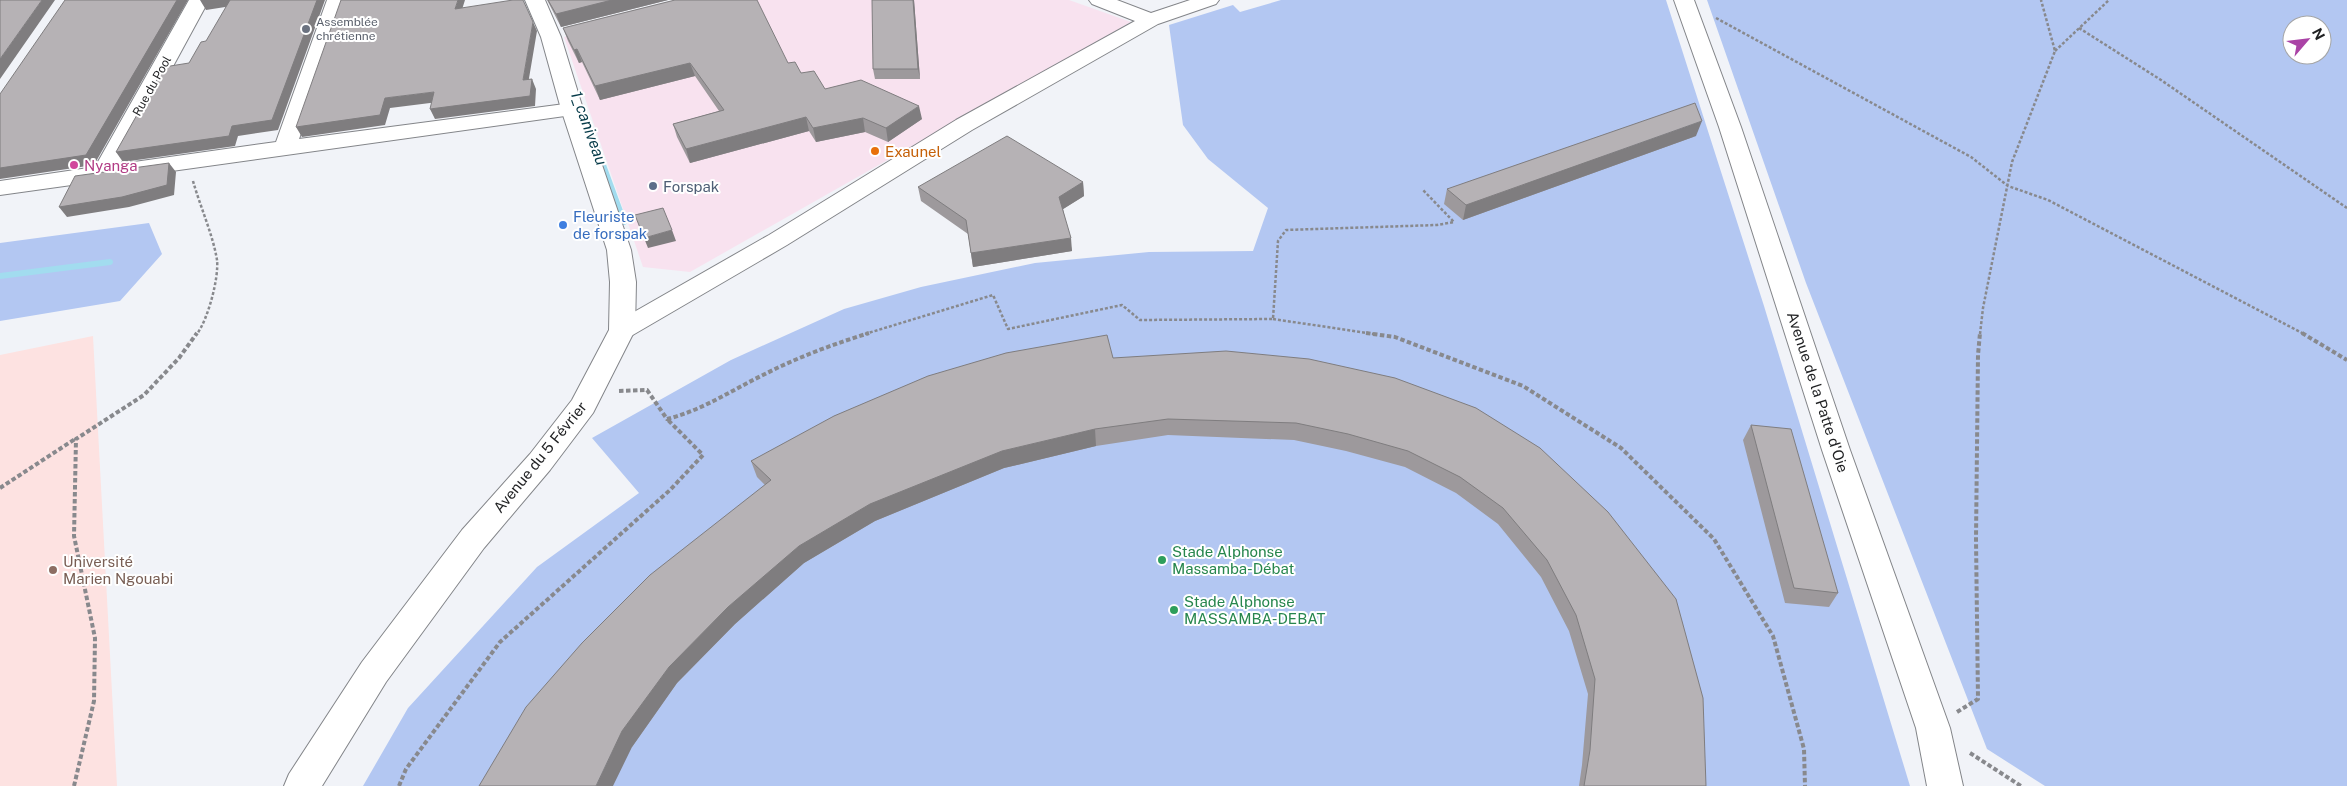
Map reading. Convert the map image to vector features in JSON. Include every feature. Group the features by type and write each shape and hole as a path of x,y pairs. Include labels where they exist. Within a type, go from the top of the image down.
{"street":[{"name":"Rue du Pool","path":"104,172 199,0"},
{"path":"284,148 337,0"},
{"name":"Avenue du 5 Février","path":"302,786 374,672 473,539 540,462 583,406 622,330 624,282 619,250 572,109 558,35 535,0"},
{"path":"1099,0 1151,20"},
{"path":"622,330 778,240 964,124 1151,20 1209,0"},
{"name":"Avenue de la Patte d'Oie","path":"1685,0 1730,126 1836,450 1933,728 1945,786"},
{"path":"0,188 104,172 572,109"}],"path":[{"path":"1685,0 1971,157 2008,186 2048,200 2163,262 2284,322 2347,360"},
{"path":"2041,0 2055,50"},
{"path":"2021,786 1933,728 1978,699 1976,539 1978,355 1983,308 2012,162 2055,50 2109,0"},
{"path":"2079,28 2161,80 2347,208"},
{"path":"0,488 144,395 179,358 203,325 211,303 217,261 191,175 214,157"},
{"path":"1273,320 1278,241 1286,230 1437,225 1454,222 1423,190"},
{"path":"667,419 686,415 777,368 895,323 993,295 1008,329 1122,304 1140,320 1273,320 1395,337 1524,386 1620,448 1714,539 1773,636 1804,750 1805,786"},
{"path":"399,786 406,769 500,642 670,490 703,455 667,419 647,390 591,392"},
{"path":"74,786 94,701 95,638 74,536 76,439"}],"shaded area":[{"path":"722,0 1069,0 1131,22 690,272 643,267 564,37"},
{"path":"1281,0 1666,0 1764,306 1910,786 363,786 408,708 537,567 639,493 592,438 731,360 844,309 921,287 1035,263 1149,252 1253,251 1268,208 1208,159 1183,125 1169,25 1233,5 1240,12"},
{"path":"1707,0 2347,0 2347,786 2045,786 1987,749 1806,283"},
{"path":"149,223 162,254 120,301 0,321 0,243"},
{"name":"Université Marien Ngouabi","path":"93,336 117,786 0,786 0,355"}],"building":[{"path":"0,0 42,0 0,59"},
{"path":"65,0 177,0 86,155 0,168 0,94"},
{"path":"230,0 317,0 272,120 232,126 229,136 116,152 164,67 189,63 201,42 206,41"},
{"path":"341,0 458,0 455,9 523,0 533,22 523,80 532,79 530,96 430,109 434,92 385,98 380,115 296,127"},
{"path":"548,0 612,0 556,14"},
{"path":"675,0 757,0 788,63 795,62 801,73 814,71 825,89 861,80 919,106 886,128 863,118 813,128 806,117 686,149 673,124 724,110 690,63 595,86 577,49 574,50 563,28"},
{"path":"872,0 913,0 918,69 873,69"},
{"path":"1695,103 1702,121 1466,205 1447,189"},
{"path":"1007,136 1083,182 1059,197 1071,238 971,253 966,220 918,187"},
{"path":"169,163 167,185 122,197 59,207 75,176"},
{"path":"663,208 672,230 644,238 635,215"},
{"path":"1107,335 1113,358 1226,351 1309,359 1395,378 1476,408 1540,448 1608,512 1676,599 1703,698 1706,786 1584,786 1590,750 1595,679 1576,615 1547,560 1503,508 1460,477 1408,451 1348,434 1296,423 1168,419 1095,429 1002,451 870,504 799,546 728,607 669,667 622,731 596,786 479,786 526,707 582,643 650,575 771,480 751,461 834,416 928,376 1006,353"},
{"path":"1751,425 1791,429 1838,593 1794,588"}],"waterway":[{"name":"1_caniveau","path":"589,127 624,222"},
{"path":"0,276 110,262"}],"place":[{"name":"Assemblée chrétienne","path":"306,29"},
{"name":"Exaunel","path":"875,151"},
{"name":"Nyanga","path":"74,165"},
{"name":"Forspak","path":"653,186"},
{"name":"Fleuriste de forspak","path":"563,225"},
{"name":"Stade Alphonse Massamba-Débat","path":"1162,560"},
{"name":"Université Marien Ngouabi","path":"53,570"},
{"name":"Stade Alphonse MASSAMBA-DEBAT","path":"1174,610"}]}
